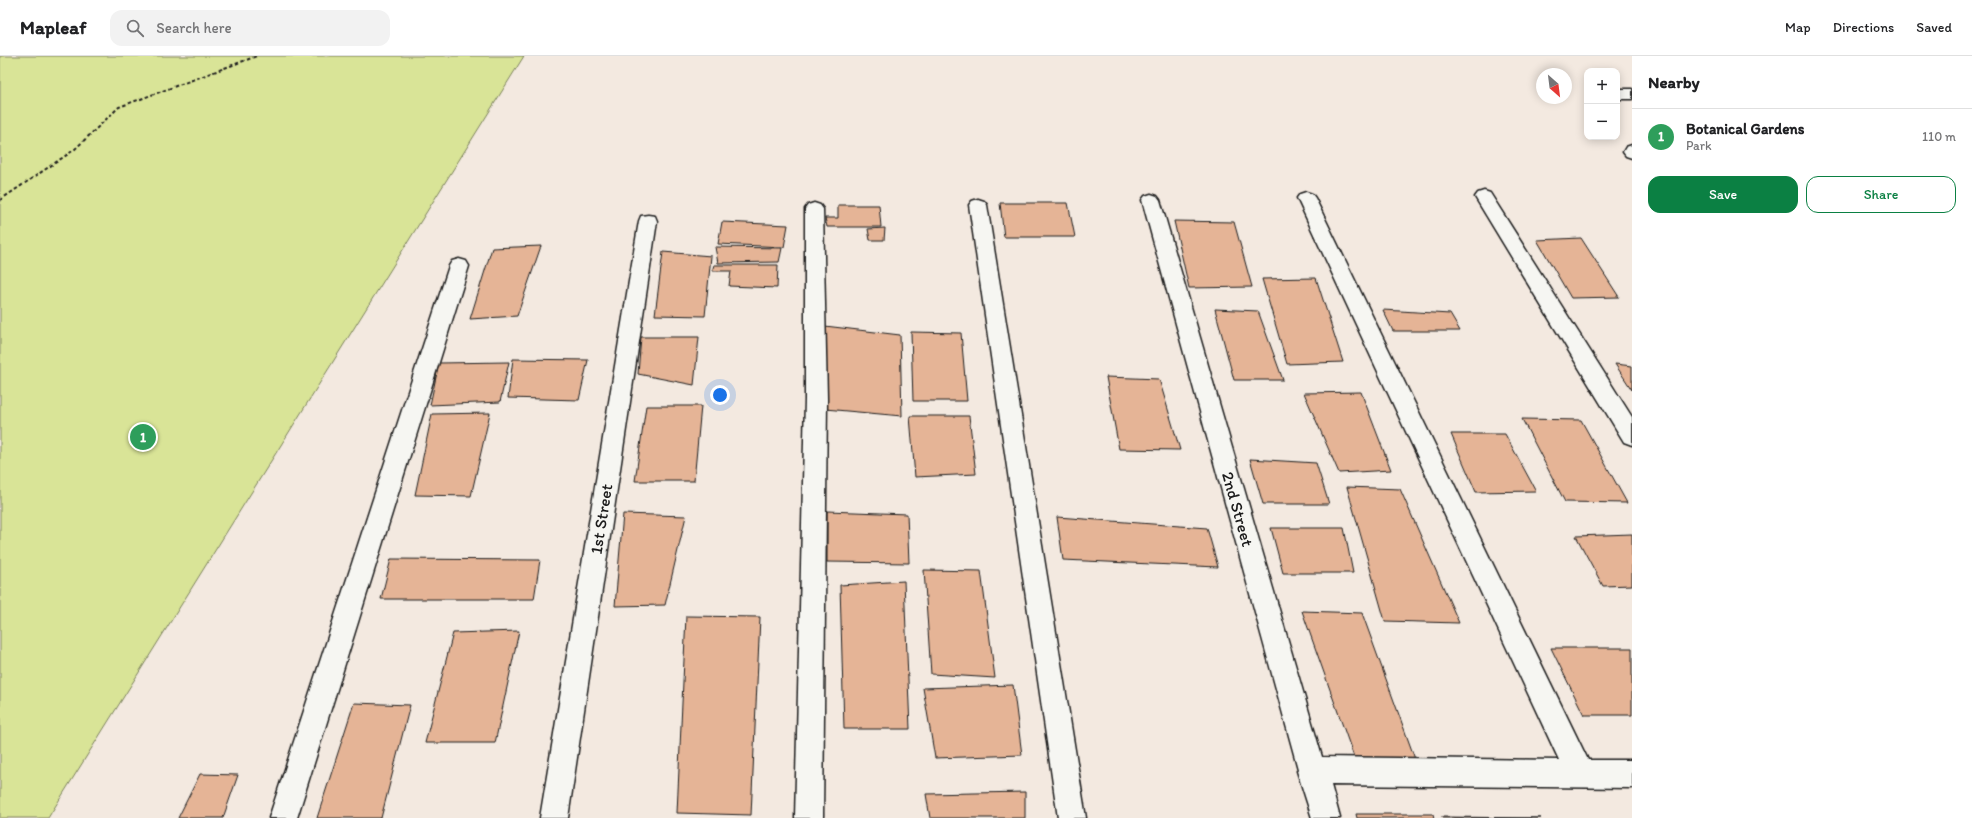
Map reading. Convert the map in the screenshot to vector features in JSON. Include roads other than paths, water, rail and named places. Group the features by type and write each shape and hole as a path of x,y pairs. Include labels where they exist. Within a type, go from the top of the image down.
{"street":[{"path":"1620,94 1632,94"},
{"path":"1484,197 1632,436"},
{"path":"1306,198 1580,774"},
{"name":"2nd Street","path":"1151,200 1311,771 1326,818"},
{"path":"978,205 1072,818"},
{"path":"809,818 816,399 814,209"},
{"name":"1st Street","path":"554,818 648,220"},
{"path":"283,818 459,266"},
{"path":"1311,771 1632,774"}],"place":[{"name":"Botanical Gardens","path":"143,437"}]}
